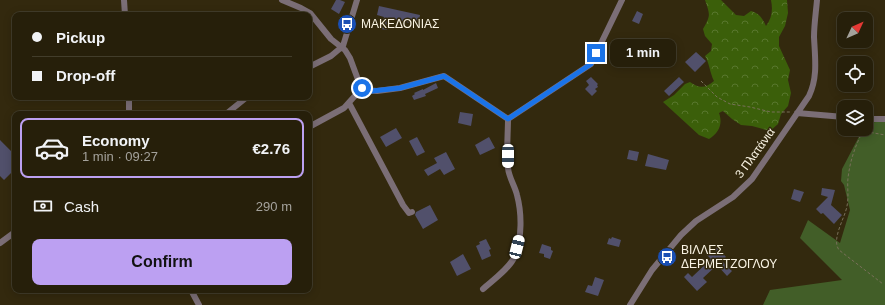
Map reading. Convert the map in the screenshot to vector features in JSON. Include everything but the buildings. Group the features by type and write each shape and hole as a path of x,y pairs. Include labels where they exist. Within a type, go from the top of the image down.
{"street":[{"path":"124,0 125,12"},
{"path":"282,0 308,12"},
{"path":"312,66 331,56 342,47 357,0"},
{"path":"508,119 591,64 622,0"},
{"name":"3 Πλατάνια","path":"630,305 652,270 681,235 696,221 734,197 752,179 811,91 815,81 815,28 818,0"},
{"path":"312,15 331,39 342,47 348,54 357,80 362,88 372,91 400,88 444,76 508,119"},
{"path":"312,125 340,111 362,88"},
{"path":"129,100 129,111"},
{"path":"230,111 243,100"},
{"path":"349,103 407,211 409,213 412,212"},
{"path":"797,113 837,116"},
{"path":"483,289 500,274 514,257 519,238 520,207 517,193 508,168 508,119"},
{"path":"873,119 885,119"},
{"path":"0,243 12,234"},
{"path":"193,293 199,305"}],"path":[{"path":"701,81 717,97 730,104 750,106 771,112 797,113"},
{"path":"873,132 885,135"},
{"path":"860,136 854,148 848,177 847,206 839,229 836,244 839,250 883,284"}],"green space":[{"path":"705,0 721,0 736,15 744,16 751,11 754,12 764,21 766,26 772,14 771,0 787,0 788,13 785,26 779,37 779,46 790,70 788,80 791,93 788,106 781,114 778,124 770,131 752,126 741,125 723,111 719,113 721,121 718,131 709,139 699,135 663,102 674,95 685,84 690,82 696,86 702,87 714,81 705,56 711,51 712,44 705,36 703,29 709,15"},
{"path":"885,121 885,305 763,305 770,290 842,280 800,238 808,220 840,243 850,210 844,185 841,181 842,169 859,136 873,136 873,122"}],"place":[{"name":"ΜΑΚΕΔΟΝΙΑΣ","path":"347,24"},
{"name":"ΒΙΛΛΕΣ ΔΕΡΜΕΤΖΟΓΛΟΥ","path":"667,257"}],"route":[{"path":"362,88 368,91 400,88 444,76 448,77 508,119 591,64 596,53"}]}
